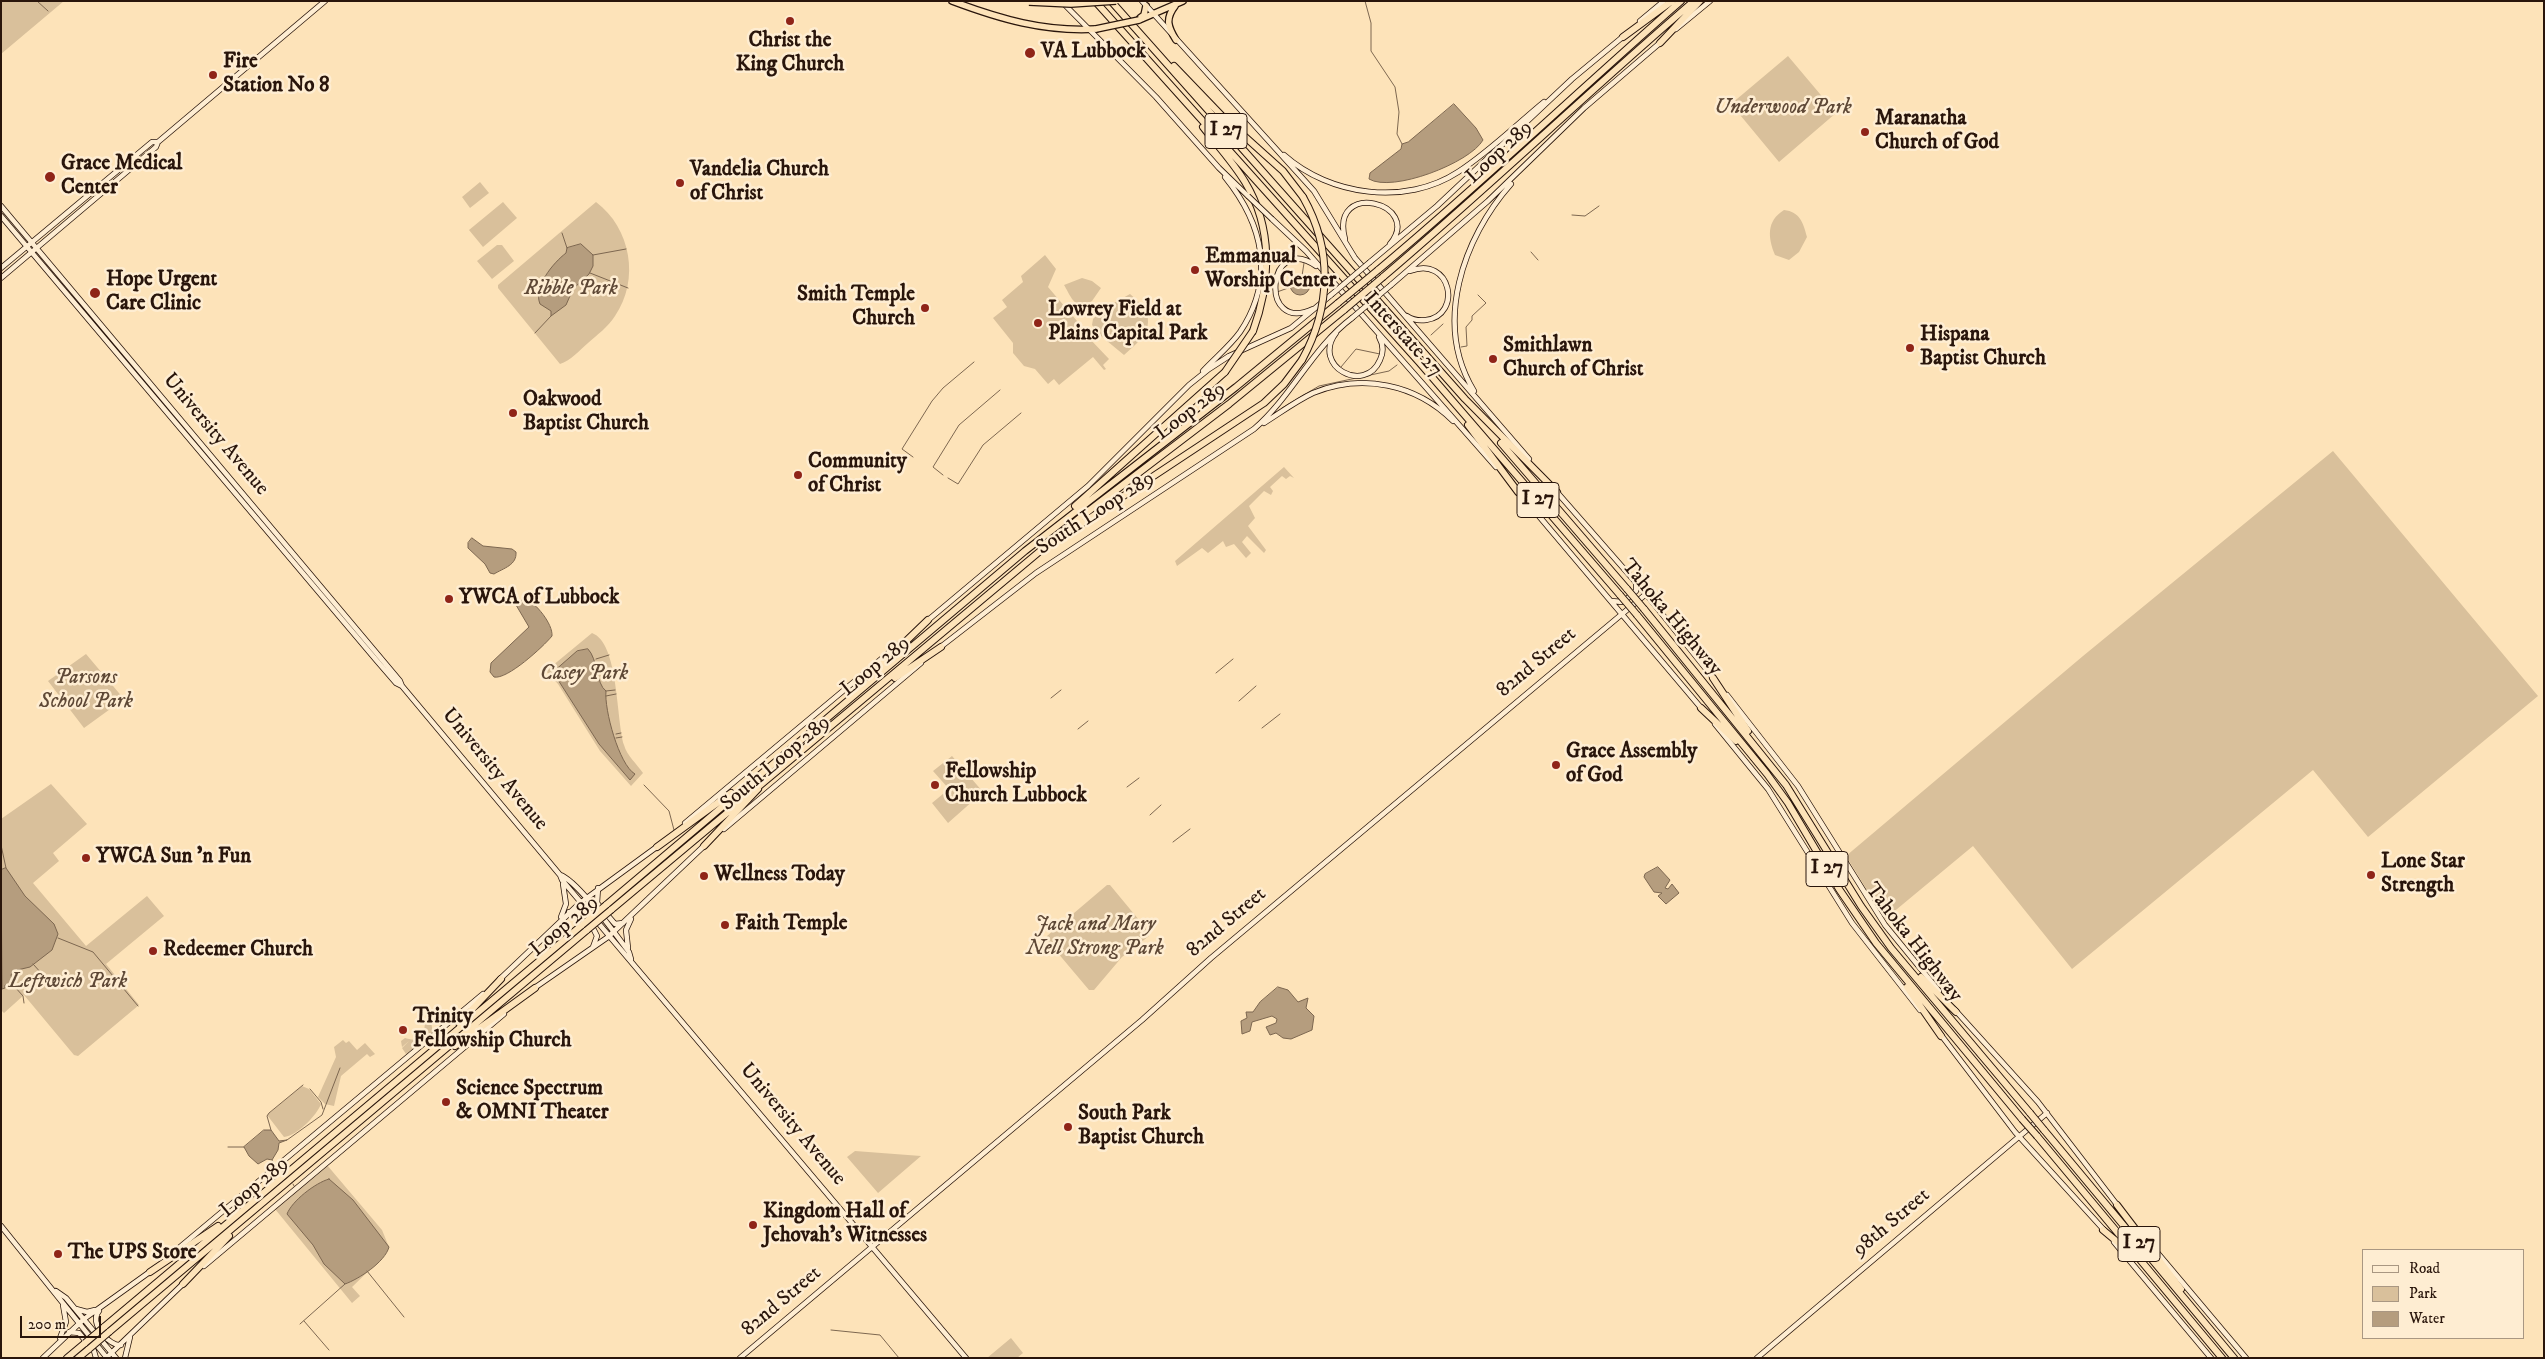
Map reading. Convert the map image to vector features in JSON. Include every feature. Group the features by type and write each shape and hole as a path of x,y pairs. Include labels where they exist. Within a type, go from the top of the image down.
{"highway":[{"path":"952,1 1022,24 1050,28 1088,29 1139,20 1183,1"},
{"path":"1024,1 1070,4 1116,1"},
{"name":"I 27","path":"1095,1 1455,405"},
{"name":"I 27","path":"1111,1 1465,400"},
{"path":"1623,37 1672,1"},
{"name":"Loop 289","path":"106,1329 282,1186 435,1058 757,776 1025,551 1242,383 1444,215 1602,69 1681,1"},
{"name":"Loop 289","path":"608,907 867,696 1082,516 1236,398 1344,310 1476,197 1614,70 1694,1"},
{"path":"1660,43 1700,1"},
{"path":"1139,20 1144,15 1144,4"},
{"path":"1176,40 1168,23 1170,12 1177,4"},
{"path":"1029,560 1071,530 1264,403 1284,384 1302,360 1319,322 1326,268 1319,232 1303,197 1283,172 1218,113 1121,12"},
{"path":"1025,551 1225,372 1253,331 1262,303 1267,267 1265,241 1259,211 1241,176 1202,125 1195,112"},
{"path":"1465,400 1556,492"},
{"name":"Tahoka Highway","path":"1465,400 1644,609 1767,759 1800,805 1844,879 1889,946 2232,1356"},
{"path":"1455,405 1518,492"},
{"name":"Tahoka Highway","path":"1455,405 1620,594 1760,766 1788,803 1844,897 1878,945 2222,1358"},
{"path":"812,730 922,628 928,620"},
{"path":"867,696 940,647"},
{"path":"1713,678 1767,759"},
{"path":"1700,708 1760,766"},
{"path":"657,847 757,776"},
{"path":"704,846 764,784 768,777"},
{"name":"Loop 289","path":"67,1358 87,1346 240,1212 424,1058 584,928"},
{"path":"1878,945 1941,1036"},
{"path":"1889,946 1956,1012"},
{"path":"424,1058 501,979"},
{"path":"435,1058 535,988"},
{"path":"183,1284 217,1247 282,1186"},
{"path":"2117,1205 2232,1356"},
{"path":"150,1272 240,1212"},
{"path":"2103,1230 2160,1284"},
{"name":"Loop 289","path":"78,1358 87,1346"}],"main road":[{"path":"1,278 325,1"},
{"name":"Interstate 27","path":"1061,1 1156,97 1215,164 1329,278 1518,492 1700,708"},
{"name":"South Loop 289","path":"53,1347 84,1320 150,1272 501,979 580,902 657,847 1082,490 1189,385 1222,360 1292,328 1319,306 1437,206 1572,79 1664,1"},
{"name":"South Loop 289","path":"107,1358 114,1356 122,1344 183,1284 535,988 608,937 626,922 672,873 940,647 1028,578 1242,438 1278,406 1329,337 1488,201 1606,88 1710,1"},
{"name":"Interstate 27","path":"1144,4 1319,197 1355,258 1646,594 1713,678"},
{"path":"1245,117 1289,159 1317,177 1352,189 1397,192 1428,186 1457,173 1572,79"},
{"path":"1,268 152,142 158,142"},
{"path":"1500,425 1473,388 1462,363 1456,334 1458,294 1466,259 1479,228 1501,195 1536,154"},
{"path":"1189,385 1240,332 1251,312 1259,282 1260,251 1251,216 1237,192 1215,164"},
{"path":"1355,258 1345,239 1344,226 1348,213 1361,203 1373,202 1381,204 1394,217 1395,236 1384,251"},
{"name":"University Avenue","path":"1,206 340,607 400,681 402,686 608,937 631,959 966,1358"},
{"name":"University Avenue","path":"1,216 396,684 402,686"},
{"path":"1319,306 1300,312 1285,308 1274,294 1276,276 1284,265 1302,260 1311,263 1329,278"},
{"path":"1394,303 1409,317 1422,321 1439,315 1448,301 1447,286 1436,271 1420,268 1400,277"},
{"path":"1343,324 1331,340 1330,354 1338,369 1354,376 1369,372 1381,359 1382,344 1375,329"},
{"path":"1242,438 1307,396 1335,386 1361,382 1387,385 1413,393 1437,407 1463,430"},
{"path":"1610,600 1620,603 1627,599 1636,591 1635,582"},
{"name":"82nd Street","path":"740,1358 1142,1020 1212,958 1646,594"},
{"name":"Tahoka Highway","path":"1713,678 1790,774 1885,925 1956,1012 2047,1113 2117,1205 2246,1358"},
{"name":"Tahoka Highway","path":"1700,708 1768,789 1852,923 2019,1137 2103,1230 2211,1358"},
{"name":"University Avenue","path":"561,878 566,877 585,898 614,932 629,952 631,959"},
{"path":"557,924 566,904 561,878"},
{"path":"575,887 586,892 598,888 597,902 610,919 617,925 626,922"},
{"path":"569,912 574,910 581,914 596,933 596,940 592,948"},
{"path":"629,952 626,930 635,912"},
{"path":"592,948 607,943 618,948"},
{"name":"98th Street","path":"1757,1358 2047,1113"},
{"path":"1,1226 56,1291 63,1304 107,1358"},
{"path":"56,1291 64,1296 75,1308 114,1356"},
{"path":"43,1358 53,1347 65,1328 66,1317 63,1304"},
{"path":"75,1308 87,1312 103,1306"},
{"path":"103,1306 95,1316 95,1322 111,1343 122,1344"},
{"path":"70,1332 79,1333 94,1351 96,1358"},
{"path":"125,1358 130,1337"}],"green space":[{"path":"1,1 64,1 1,54"},
{"name":"Underwood Park","path":"1788,56 1836,113 1779,162 1731,104"},
{"path":"480,182 489,193 470,208 462,197"},
{"path":"503,202 517,218 483,247 469,230"},
{"name":"Ribble Park","path":"596,202 608,213 624,240 628,255 628,287 623,302 609,324 575,355 560,364 498,288 498,285"},
{"path":"1784,210 1797,215 1807,237 1799,252 1789,260 1775,255 1770,236 1771,225 1774,219"},
{"path":"497,245 502,245 514,261 492,279 477,261"},
{"name":"Lowrey Field at Plains Capital Park","path":"1045,255 1056,269 1048,287 1083,328 1077,332 1085,341 1089,338 1109,359 1103,365 1106,369 1104,370 1093,357 1059,385 1054,379 1048,384 1035,369 1024,366 1013,353 1013,343 993,318 1007,307 1002,300 1023,282 1021,276"},
{"path":"1082,278 1092,281 1101,288 1092,301 1083,306 1074,301 1064,285"},
{"path":"1130,294 1145,311 1148,318 1148,326 1140,340 1124,355 1101,336 1092,325 1093,319 1103,309"},
{"path":"2333,451 2538,696 2368,837 2313,770 2072,969 1973,846 1885,919 1846,856 2083,656"},
{"path":"1284,467 1294,478 1290,476 1286,479 1282,476 1270,487 1273,491 1271,495 1264,491 1249,506 1255,518 1248,526 1266,550 1264,553 1247,536 1242,542 1251,553 1246,558 1234,544 1226,547 1223,541 1208,553 1202,548 1177,566 1175,561"},
{"name":"Casey Park","path":"592,633 601,640 612,666 625,749 643,773 631,786 600,751 558,684 546,671"},
{"name":"Parsons School Park","path":"86,654 124,699 84,728 48,681"},
{"path":"952,756 983,792 948,823 932,803 949,789 933,771"},
{"name":"Leftwich Park","path":"51,784 87,824 53,853 59,861 33,883 86,946 147,896 164,916 106,964 139,1005 78,1056 74,1055 24,995 4,1013 1,1010 1,819"},
{"name":"Jack and Mary Nell Strong Park","path":"1107,885 1110,885 1149,932 1149,936 1122,957 1094,990 1089,990 1046,939 1047,936"},
{"path":"431,1022 433,1033 406,1054 402,1048 409,1041 402,1047 401,1041 405,1038 415,1040 421,1038 424,1033 425,1024"},
{"path":"343,1040 346,1043 349,1041 357,1050 365,1043 375,1054 370,1057 367,1054 341,1076 334,1106 325,1104 318,1097 336,1057 334,1047"},
{"path":"302,1086 309,1089 321,1104 306,1124 295,1133 284,1137 267,1115"},
{"path":"855,1151 921,1156 878,1193 847,1157"},
{"path":"327,1165 382,1230 389,1247 386,1253 384,1252 381,1255 383,1257 352,1287 360,1296 352,1303 275,1209"},
{"path":"1011,1338 1023,1353 1017,1358 987,1358"}],"water":[{"path":"1454,104 1476,128 1483,140 1475,149 1447,166 1412,179 1380,182 1369,179 1370,173 1401,149 1402,144 1408,142"},
{"path":"581,244 593,255 593,266 589,274 573,289 566,305 551,316 551,311 540,304 539,290 550,269 566,253 567,248"},
{"path":"1300,275 1307,278 1310,285 1307,292 1300,295 1293,292 1290,285 1293,278"},
{"path":"472,538 483,546 512,549 516,552 516,556 509,566 494,574 490,573 485,564 468,548 468,543"},
{"path":"525,598 543,614 550,626 552,636 533,655 516,668 500,677 494,677 490,672 491,663 529,627 516,605"},
{"path":"588,649 594,659 600,683 606,691 607,710 618,749 629,769 635,774 630,780 599,744 553,672 577,651"},
{"path":"1658,867 1670,880 1665,888 1668,889 1672,884 1679,893 1666,904 1658,896 1662,893 1654,892 1644,877 1645,874"},
{"path":"6,868 25,896 54,924 58,934 52,950 30,967 13,971 11,975 14,986 5,985 5,988 2,989 1,870"},
{"path":"1278,987 1288,990 1298,1002 1308,998 1306,1008 1314,1016 1312,1030 1291,1039 1283,1038 1276,1033 1270,1035 1266,1027 1276,1023 1277,1019 1272,1016 1252,1022 1250,1031 1242,1034 1241,1021 1247,1018 1246,1012 1253,1012 1260,1002"},
{"path":"264,1130 271,1130 279,1141 287,1140 279,1143 278,1150 272,1160 267,1159 258,1164 249,1156 244,1147"},
{"path":"329,1179 353,1200 389,1247 387,1253 377,1264 345,1284 324,1264 313,1245 287,1214 305,1193 317,1184"}],"waterway":[{"path":"37,1 48,11"},
{"path":"1365,1 1371,23 1371,51 1395,87 1399,112 1397,134 1402,144"},
{"path":"1572,215 1585,216 1599,206"},
{"path":"562,233 567,248"},
{"path":"593,255 626,249"},
{"path":"1531,252 1538,260"},
{"path":"1302,276 1304,263"},
{"path":"590,273 628,288"},
{"path":"1277,292 1291,287"},
{"path":"1461,347 1467,346 1466,327 1472,320 1472,316 1486,303 1478,295"},
{"path":"535,333 551,316"},
{"path":"1431,335 1443,324"},
{"path":"1341,367 1356,349 1380,354"},
{"path":"913,457 902,449 932,401 943,388 974,362"},
{"path":"1282,408 1319,386 1389,371 1397,365"},
{"path":"943,475 933,467 959,425 1000,390"},
{"path":"948,478 958,484 983,445 1021,413"},
{"path":"596,659 609,655"},
{"path":"1216,673 1233,659"},
{"path":"1239,701 1256,686"},
{"path":"606,691 615,690"},
{"path":"1051,698 1061,690"},
{"path":"606,696 616,694"},
{"path":"1262,728 1280,714"},
{"path":"1078,729 1088,721"},
{"path":"616,734 621,733"},
{"path":"616,738 622,737"},
{"path":"1127,787 1139,778"},
{"path":"644,785 669,811 674,830"},
{"path":"1150,815 1161,805"},
{"path":"1173,842 1190,829"},
{"path":"1,845 6,868"},
{"path":"58,938 93,952 138,1006"},
{"path":"33,964 43,975"},
{"path":"14,986 23,996 24,1003"},
{"path":"287,1140 322,1115 340,1068"},
{"path":"271,1130 267,1116 269,1113 303,1085"},
{"path":"310,1089 321,1102 323,1109"},
{"path":"228,1147 244,1147"},
{"path":"279,1168 282,1171"},
{"path":"367,1271 404,1317"},
{"path":"300,1324 345,1284"},
{"path":"304,1321 329,1350"},
{"path":"831,1330 880,1335 899,1358"}],"place":[{"name":"Christ the King Church","path":"790,21"},
{"name":"VA Lubbock","path":"1030,53"},
{"name":"Fire Station No 8","path":"213,75"},
{"name":"Maranatha Church of God","path":"1865,132"},
{"name":"Grace Medical Center","path":"50,177"},
{"name":"Vandelia Church of Christ","path":"680,183"},
{"name":"Emmanual Worship Center","path":"1195,270"},
{"name":"Hope Urgent Care Clinic","path":"95,293"},
{"name":"Smith Temple Church","path":"925,308"},
{"name":"Lowrey Field at Plains Capital Park","path":"1038,323"},
{"name":"Hispana Baptist Church","path":"1910,348"},
{"name":"Smithlawn Church of Christ","path":"1493,359"},
{"name":"Oakwood Baptist Church","path":"513,413"},
{"name":"Community of Christ","path":"798,475"},
{"name":"YWCA of Lubbock","path":"449,599"},
{"name":"Grace Assembly of God","path":"1556,765"},
{"name":"Fellowship Church Lubbock","path":"935,785"},
{"name":"YWCA Sun 'n Fun","path":"86,858"},
{"name":"Lone Star Strength","path":"2371,875"},
{"name":"Wellness Today","path":"704,876"},
{"name":"Faith Temple","path":"725,925"},
{"name":"Redeemer Church","path":"153,951"},
{"name":"Trinity Fellowship Church","path":"403,1030"},
{"name":"Science Spectrum & OMNI Theater","path":"446,1102"},
{"name":"South Park Baptist Church","path":"1068,1127"},
{"name":"Kingdom Hall of Jehovah's Witnesses","path":"753,1225"},
{"name":"The UPS Store","path":"58,1254"}]}
